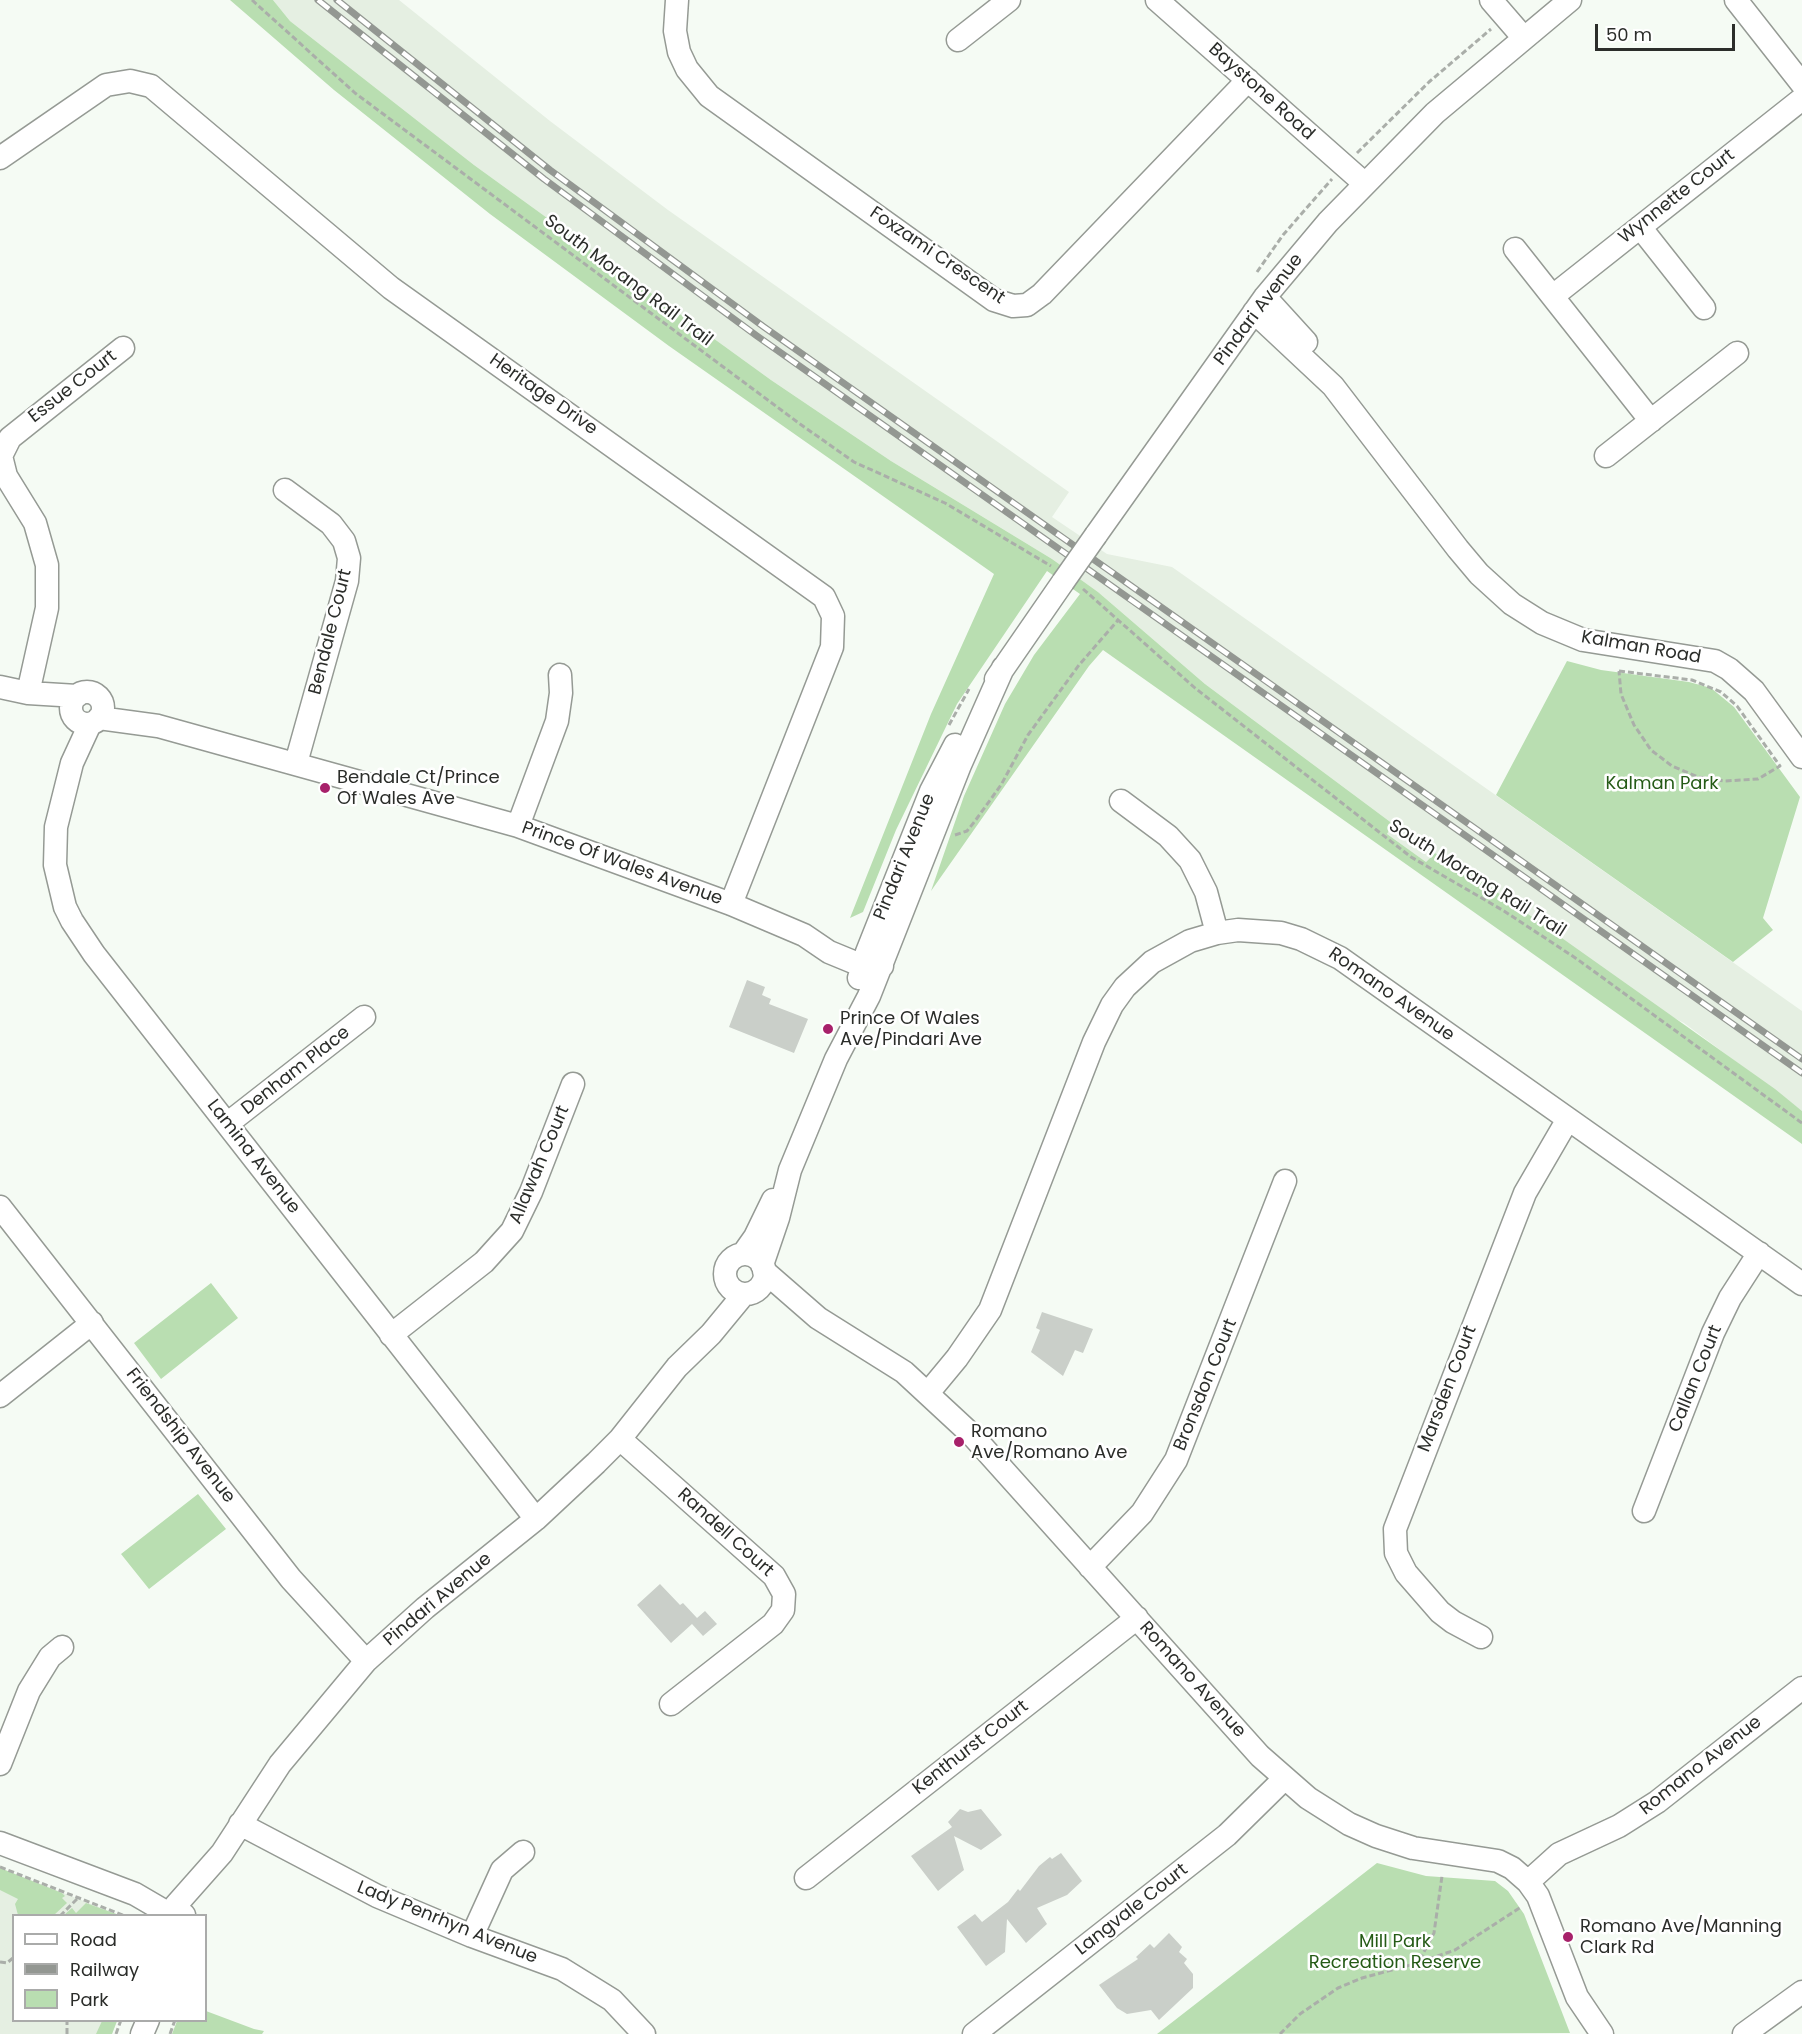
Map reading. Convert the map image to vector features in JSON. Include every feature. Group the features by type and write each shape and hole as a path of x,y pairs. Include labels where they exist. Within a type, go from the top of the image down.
{"street":[{"name":"Foxzami Crescent","path":"677,0 675,31 679,52 697,84 709,96 994,300 1013,306 1027,305 1042,294 1248,80"},
{"path":"958,40 1009,0"},
{"name":"Baystone Road","path":"1157,0 1364,183"},
{"path":"1491,0 1523,37"},
{"name":"Pindari Avenue","path":"756,1263 778,1218 790,1170 837,1059 869,996 870,961 939,775 981,700 1260,305 1328,222 1435,113 1570,0"},
{"path":"1736,0 1802,84"},
{"name":"Heritage Drive","path":"0,158 106,85 130,81 152,86 383,282 824,597 833,616 832,646 731,904"},
{"name":"Wynnette Court","path":"1553,296 1802,99"},
{"path":"1640,226 1704,308"},
{"path":"1515,249 1651,421"},
{"name":"Kalman Road","path":"1260,305 1304,338 1333,386 1465,557 1490,585 1512,604 1542,623 1583,640 1715,661 1729,669 1754,691 1802,757"},
{"name":"Essue Court","path":"28,693 47,608 47,565 35,523 6,476 1,456 10,438 123,348"},
{"path":"1606,456 1737,353"},
{"name":"Bendale Court","path":"285,490 339,532 348,558 347,580 296,764"},
{"name":"Pindari Avenue","path":"870,961 936,828 978,721 1003,668"},
{"path":"518,826 557,721 561,693 560,675"},
{"name":"Prince Of Wales Avenue","path":"0,687 28,693 86,712 158,726 518,826 731,904 804,934 829,952 870,961"},
{"name":"Lamina Avenue","path":"86,712 60,808 54,845 55,865 65,907 88,945 536,1519"},
{"path":"1121,801 1168,836 1190,860 1206,892 1217,933"},
{"name":"Romano Avenue","path":"928,1393 957,1358 990,1310 1094,1042 1112,1005 1125,987 1152,962 1190,941 1238,930 1281,933 1322,948 1802,1284"},
{"name":"Denham Place","path":"227,1124 364,1017"},
{"name":"Allawah Court","path":"391,1335 484,1262 512,1231 531,1192 573,1084"},
{"name":"Marsden Court","path":"1482,1637 1453,1622 1440,1612 1406,1573 1396,1552 1395,1529 1525,1192 1568,1119"},
{"name":"Bronsdon Court","path":"1090,1567 1142,1513 1176,1460 1285,1181"},
{"name":"Friendship Avenue","path":"0,1207 291,1579 366,1661"},
{"name":"Callan Court","path":"1644,1510 1718,1324 1759,1253"},
{"path":"727,1263 756,1263 762,1284 741,1289 727,1263"},
{"name":"Romano Avenue","path":"756,1263 818,1318"},
{"name":"Pindari Avenue","path":"180,1914 216,1878 222,1853 240,1824 300,1738 366,1661 425,1608 536,1519 620,1438 677,1367 711,1334 741,1289"},
{"name":"Romano Avenue","path":"741,1289 818,1318 881,1356 928,1393 972,1435 1284,1779 1329,1812 1376,1836 1413,1848 1498,1861 1528,1883 1554,1842 1594,1836 1619,1826 1657,1802 1802,1688"},
{"path":"0,1396 92,1323"},
{"name":"Randell Court","path":"620,1438 774,1576 784,1594 783,1610 773,1624 670,1704"},
{"name":"Kenthurst Court","path":"806,1878 1137,1618"},
{"path":"0,1764 29,1691 50,1657 62,1647"},
{"name":"Langvale Court","path":"974,2034 1227,1835 1284,1779"},
{"name":"Lady Penrhyn Avenue","path":"240,1824 376,1896 571,1974 612,2000 644,2034"},
{"path":"0,1842 135,1894 180,1914"},
{"path":"472,1936 499,1875 510,1861 523,1852"},
{"path":"1528,1883 1592,2031"},
{"path":"1744,2034 1802,1992"}],"path":[{"name":"South Morang Rail Trail","path":"252,0 355,93 800,424 854,462 945,503 1014,544"},
{"path":"936,828 955,835 970,828 1000,784 1028,735 1086,656 1119,619"},
{"name":"South Morang Rail Trail","path":"1148,646 1209,698 1411,857 1504,911 1578,959 1802,1123"},
{"path":"1619,671 1692,680 1721,692 1737,706 1780,766 1758,779 1725,781 1698,777 1672,766 1651,750 1634,725 1621,694 1619,671"},
{"path":"0,1867 120,1914"},
{"path":"1418,1963 1434,1933 1442,1876"},
{"path":"1280,2034 1306,2009 1338,1988 1362,1978 1455,1950 1528,1883"},
{"path":"62,1914 79,1897"}],"shaded area":[{"path":"273,0 399,0 550,121 668,210 1069,492 1052,517 1107,554 1172,567 1802,1011 1802,1111 1684,1023 1666,1014 1487,885 1435,853 1426,862 1387,834 1393,824 1205,684 1098,592 1052,559 891,461 771,380 474,165 290,21"},
{"path":"0,1868 116,1914 12,1914 12,2022 117,2022 112,2034 0,2034"}],"green space":[{"path":"230,0 273,0 290,21 474,165 771,380 891,461 1052,559 1098,592 1205,684 1393,824 1387,834 1426,862 1435,853 1487,885 1775,1089 1802,1111 1802,1144 1103,650 1089,666 931,891 964,796 1005,704 1034,655 1080,594 1047,571 957,704 896,830 863,912 850,918 931,714 994,574 669,346 490,214 334,90"},
{"name":"Kalman Park","path":"1567,661 1601,670 1689,682 1711,688 1734,707 1800,797 1763,918 1773,930 1733,962 1496,795"},
{"path":"211,1283 238,1318 161,1379 134,1343"},
{"path":"198,1494 226,1529 149,1589 121,1554"},
{"name":"Mill Park Recreation Reserve","path":"1377,1863 1426,1876 1495,1881 1508,1891 1524,1914 1570,2033 1157,2034"},
{"path":"0,1868 62,1893 65,1896 62,1898 67,1903 55,1914 18,1914 15,1904 18,1899 0,1890"},
{"path":"86,1903 116,1914 65,1914 72,1908 76,1913"},
{"path":"207,2011 264,2031 262,2034 172,2034 177,2022 207,2022"},
{"path":"102,2022 117,2022 112,2034 96,2034"}],"building":[{"path":"747,980 765,987 762,995 771,999 769,1004 808,1019 794,1053 729,1027"},
{"path":"1042,1312 1093,1329 1083,1353 1075,1350 1063,1376 1031,1352 1040,1330 1036,1328"},
{"path":"660,1584 680,1605 683,1603 697,1618 705,1611 717,1624 703,1636 692,1624 671,1643 637,1605"},
{"path":"960,1809 968,1812 981,1809 1002,1835 981,1850 954,1836 964,1870 938,1891 911,1856 952,1827 948,1822"},
{"path":"1061,1853 1082,1881 1067,1895 1037,1908 1047,1924 1026,1943 1007,1919 1005,1952 986,1966 957,1927 975,1914 982,1922 1008,1902 1018,1889 1020,1891 1039,1866 1050,1857 1052,1859"},
{"path":"1169,1933 1182,1947 1179,1952 1187,1959 1184,1963 1193,1974 1193,1988 1159,2020 1151,2010 1127,2014 1117,2008 1099,1985 1138,1959 1136,1957 1150,1944 1154,1948"}],"railway":[{"path":"318,0 544,179 757,336 1802,1073"},
{"path":"337,0 550,170 764,327 1802,1059"}],"place":[{"name":"Bendale Ct/Prince Of Wales Ave","path":"325,788"},
{"name":"Prince Of Wales Ave/Pindari Ave","path":"828,1029"},
{"name":"Romano Ave/Romano Ave","path":"959,1442"},
{"name":"Romano Ave/Manning Clark Rd","path":"1568,1937"}]}
